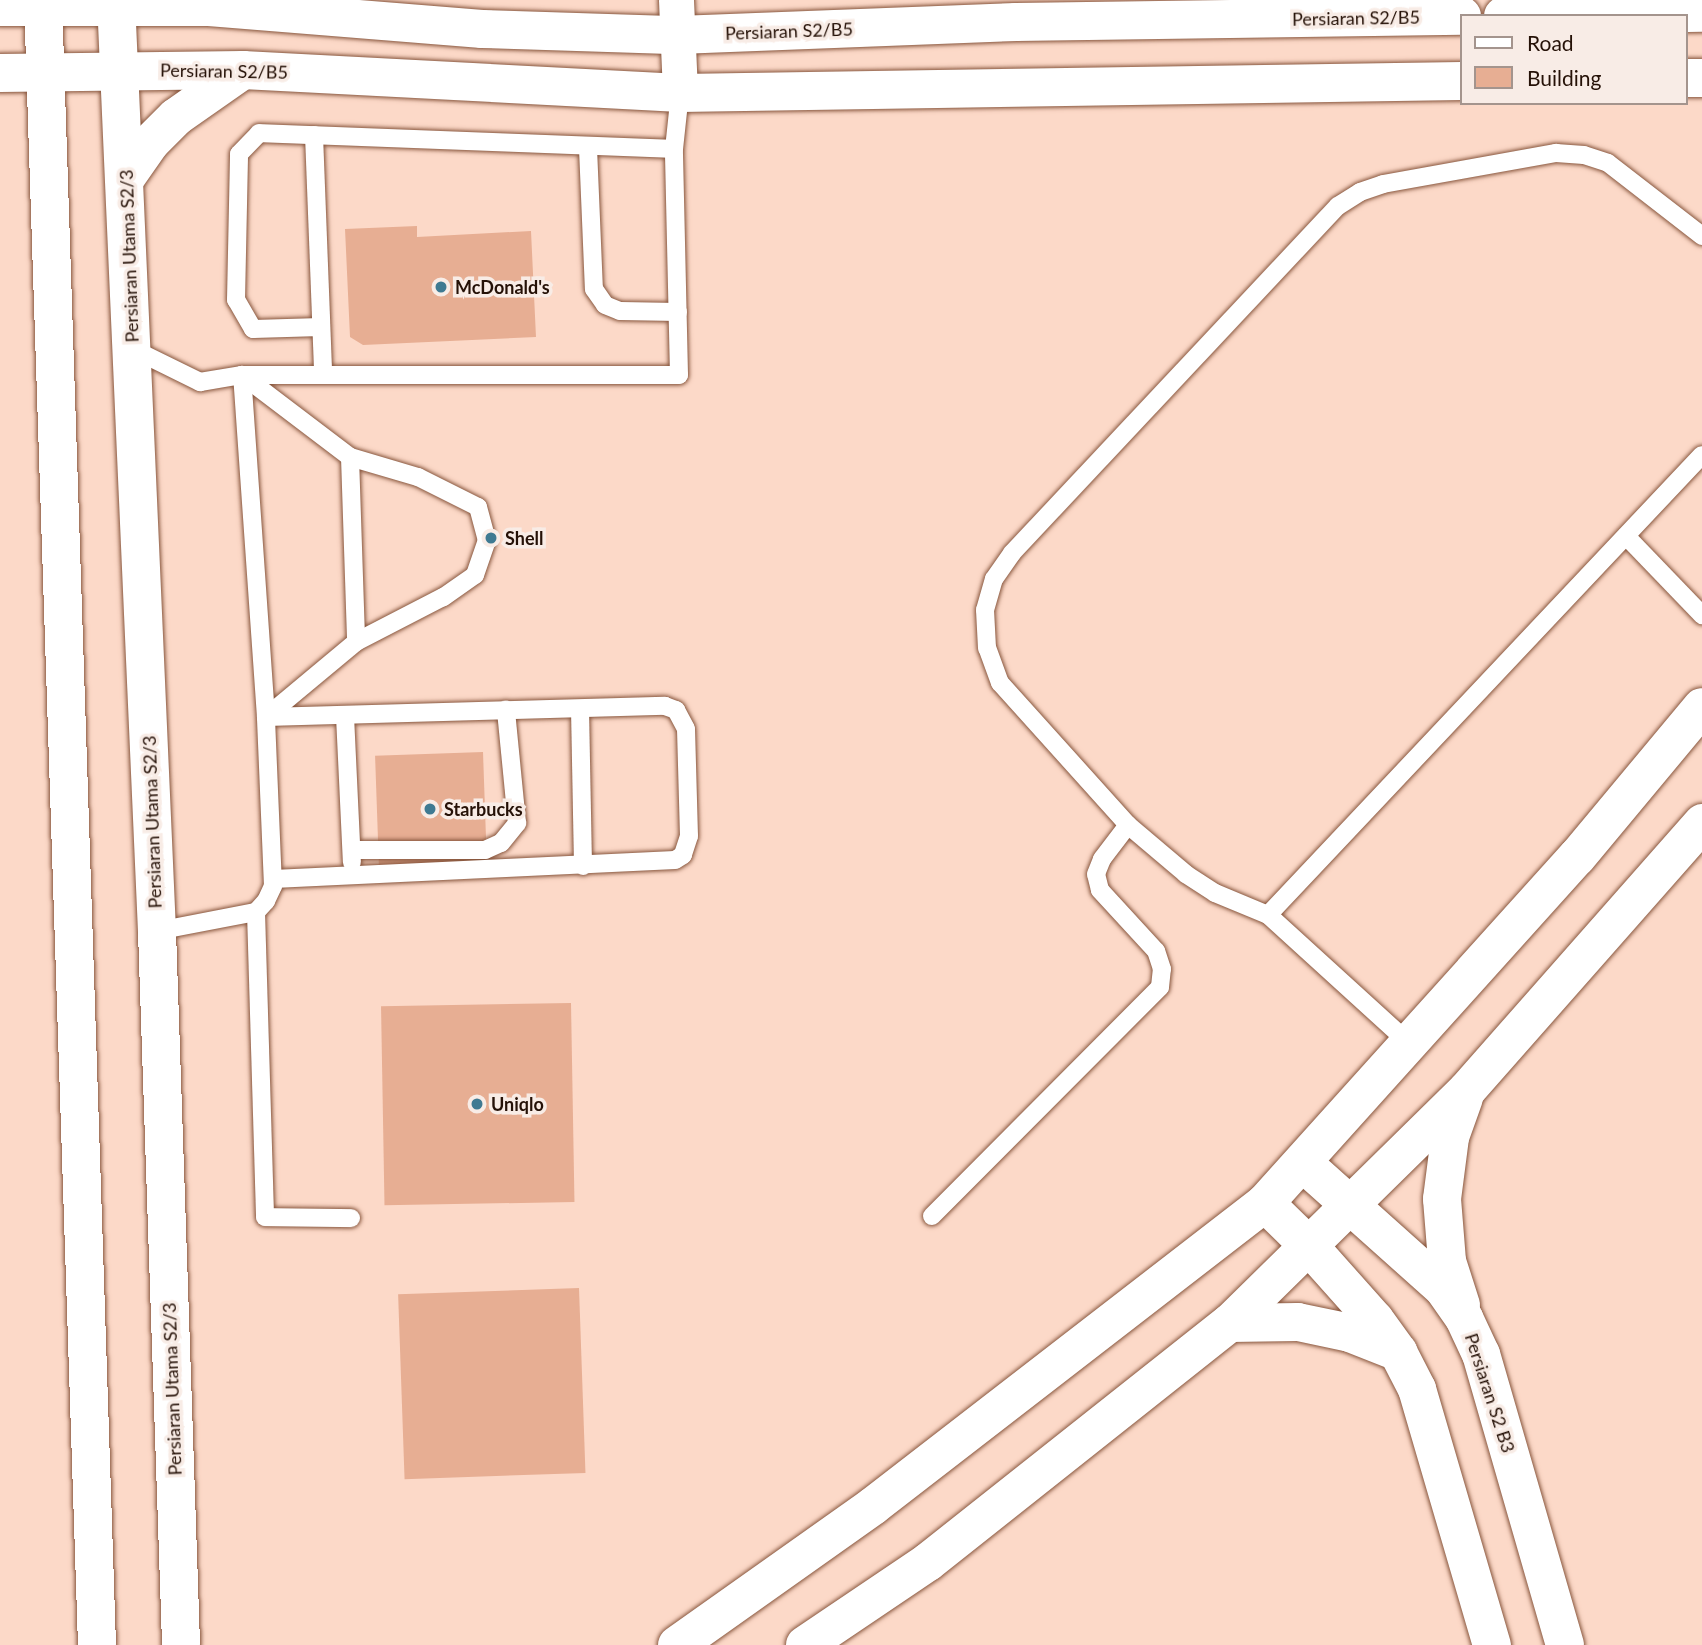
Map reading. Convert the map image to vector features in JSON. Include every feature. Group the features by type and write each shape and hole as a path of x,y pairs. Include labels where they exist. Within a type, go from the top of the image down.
{"main road":[{"name":"Persiaran Utama S2/3","path":"116,2 157,931 181,1645"},
{"name":"Persiaran S2/B5","path":"0,7 43,3 202,4 482,29 677,18 1016,22 1460,16"},
{"path":"43,3 48,71 79,1170 97,1645"},
{"path":"1636,14 1702,13"},
{"name":"Persiaran S2/B5","path":"0,74 48,71 243,70 680,93 1460,81"},
{"path":"125,179 151,142 176,117 243,70"},
{"path":"677,1645 873,1506 1265,1203 1577,857 1702,707"},
{"path":"805,1645 928,1562 1230,1323 1467,1090 1702,823"},
{"path":"1464,1318 1447,1261 1442,1199 1450,1137 1467,1090"},
{"name":"Persiaran S2 B3","path":"1303,1163 1443,1287 1464,1318 1481,1354 1565,1645"},
{"path":"1265,1203 1309,1246 1375,1320 1398,1352 1418,1389 1492,1645"},
{"path":"1230,1323 1298,1322 1350,1333 1398,1352"}],"street":[{"path":"677,18 680,93"}],"lane":[{"path":"133,349 200,382 242,375 679,375 674,149 680,93"},
{"path":"321,327 253,329 236,300 239,155 259,134 588,148 674,149"},
{"path":"314,135 323,374"},
{"path":"588,148 594,289 605,305 620,311 678,312"},
{"path":"1410,1044 1268,915 1215,893 1186,874 1128,825 1000,683 987,648 985,610 993,579 1022,543 1338,206 1360,192 1383,184 1556,153 1584,155 1608,163 1702,236"},
{"path":"242,375 350,457 418,477 478,507 487,540 475,575 443,597 356,642 266,717"},
{"path":"157,931 256,912 266,901 273,882 266,717 242,375"},
{"path":"1268,915 1702,455"},
{"path":"350,457 356,642"},
{"path":"1626,536 1702,615"},
{"path":"266,717 665,706 676,710 685,729 689,836 683,855 675,860 273,882"},
{"path":"580,709 583,866"},
{"path":"352,850 485,850 502,843 517,822 506,710"},
{"path":"345,716 352,876"},
{"path":"932,1216 1160,987 1162,969 1156,951 1100,890 1096,874 1102,859 1128,825"},
{"path":"256,912 265,1217 351,1218"}],"building":[{"name":"McDonald's","path":"417,226 417,237 531,231 536,337 363,345 350,337 345,229"},
{"name":"Starbucks","path":"483,752 487,863 379,867 375,756"},
{"name":"Uniqlo","path":"571,1003 574,1202 385,1205 381,1006"},
{"path":"579,1288 585,1473 405,1479 398,1294"}],"place":[{"name":"McDonald's","path":"441,287"},
{"name":"Shell","path":"491,538"},
{"name":"Starbucks","path":"430,809"},
{"name":"Uniqlo","path":"477,1104"}]}
